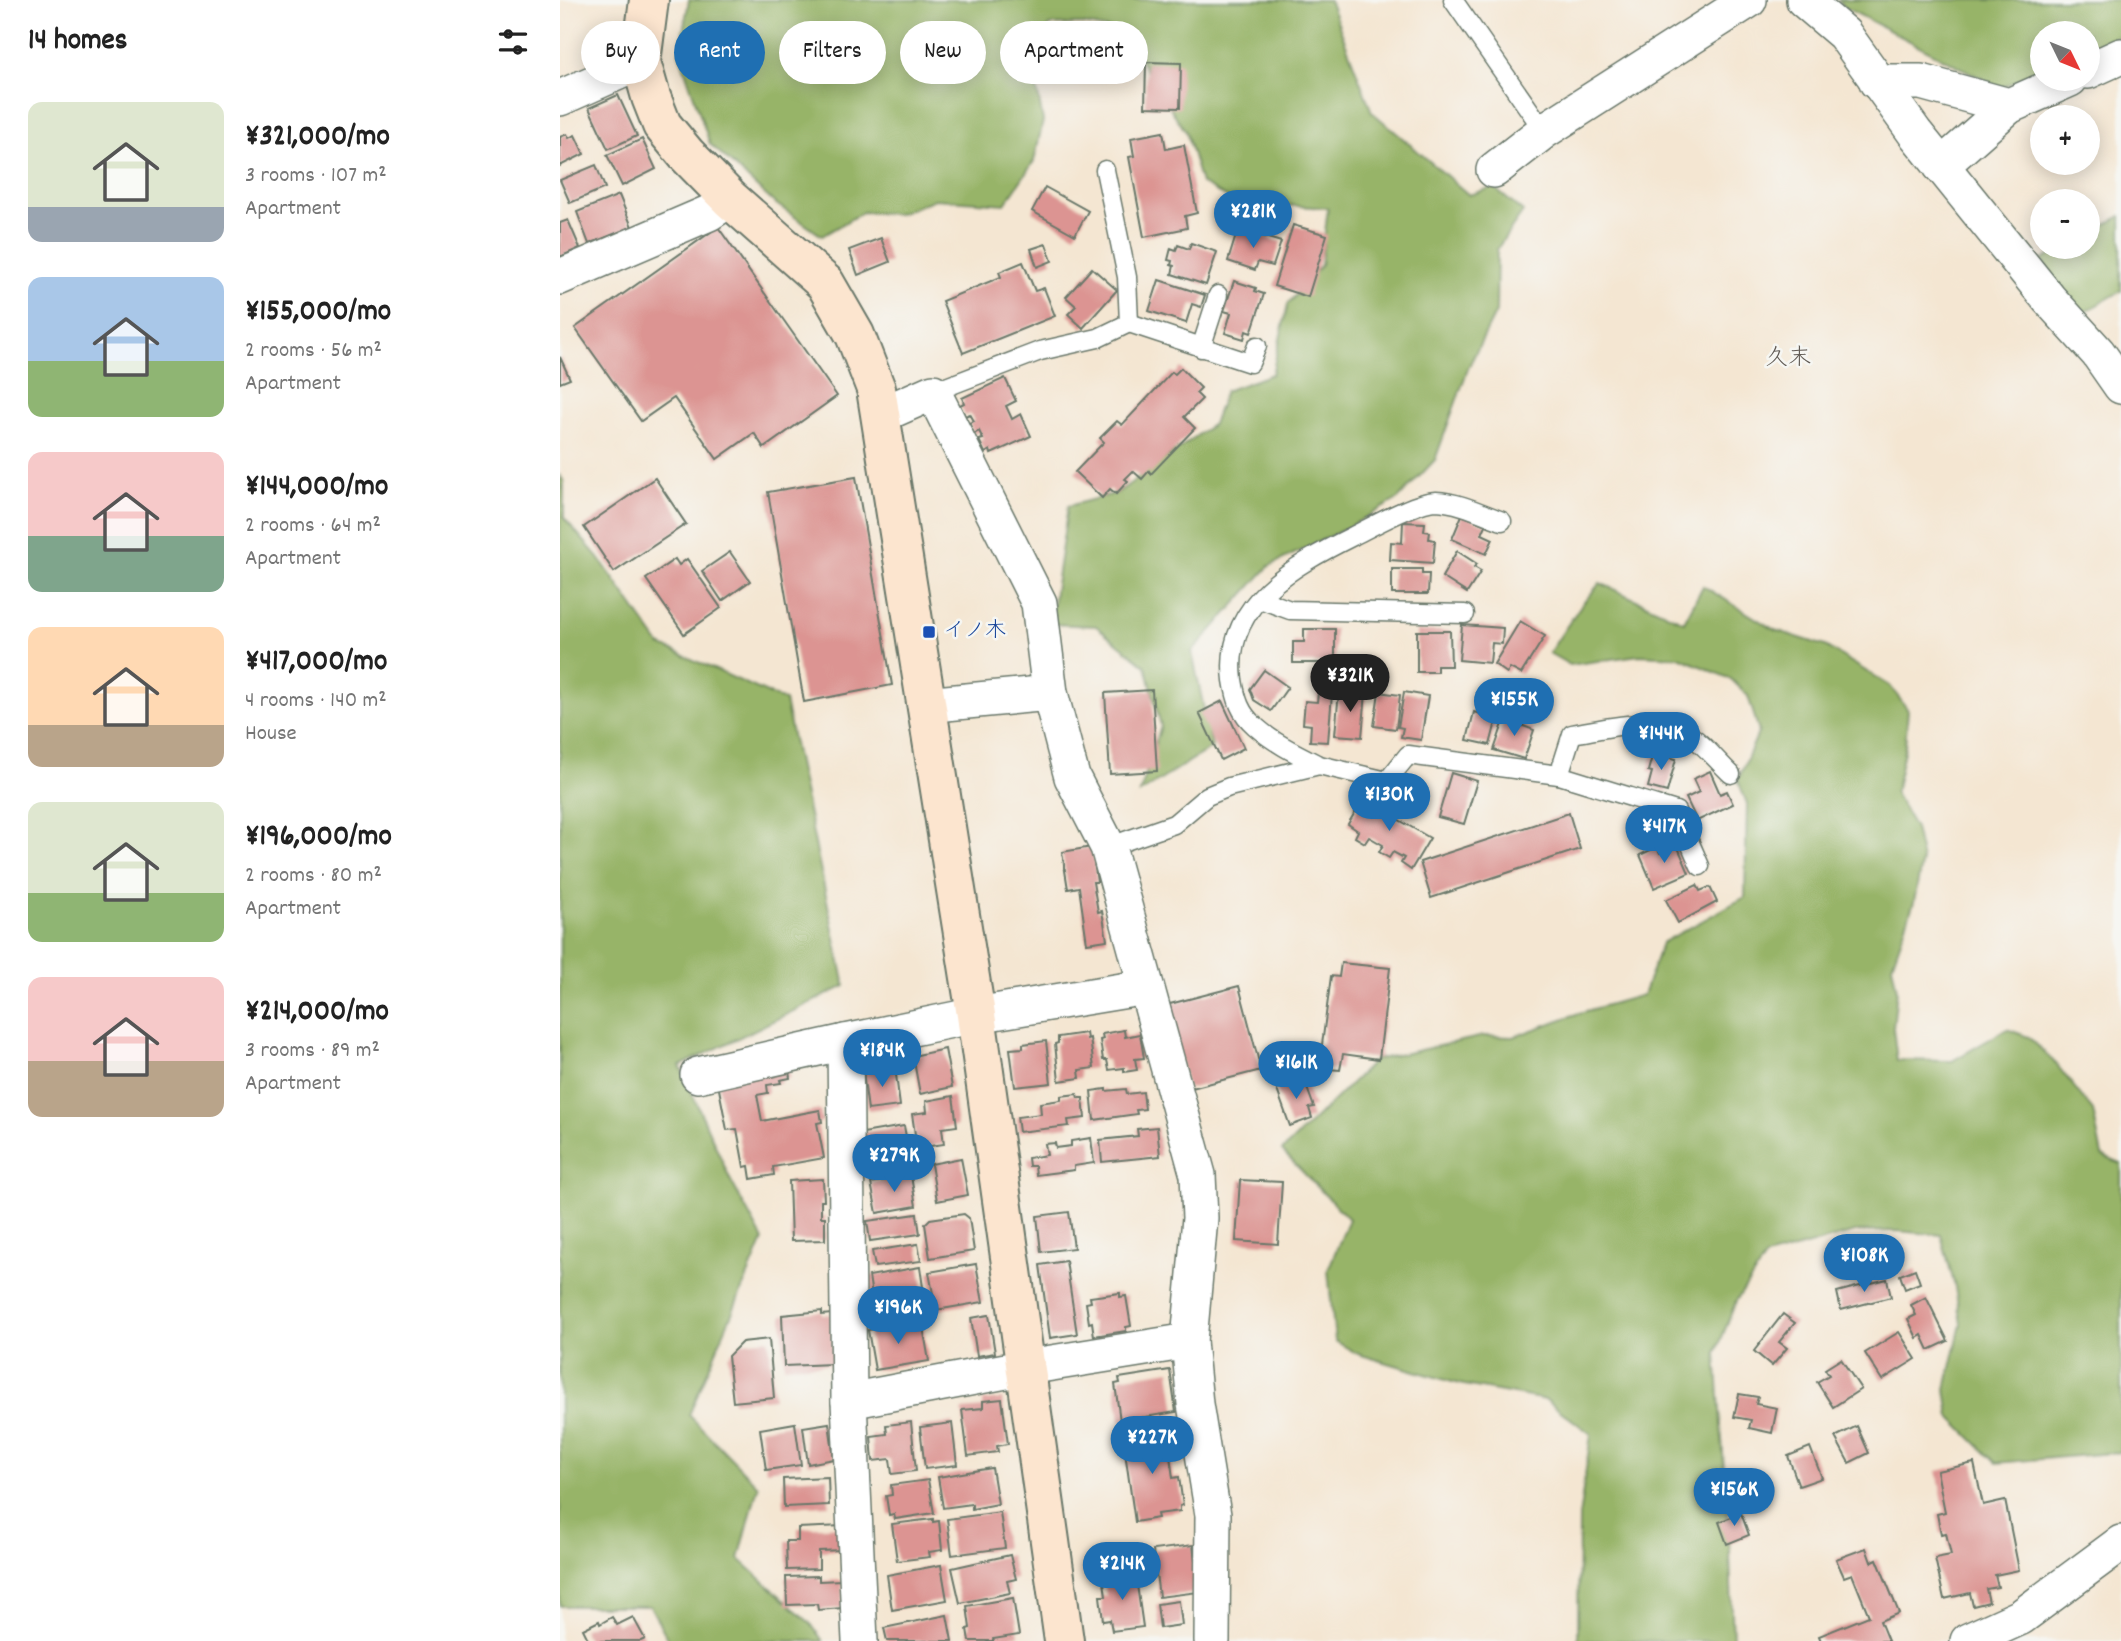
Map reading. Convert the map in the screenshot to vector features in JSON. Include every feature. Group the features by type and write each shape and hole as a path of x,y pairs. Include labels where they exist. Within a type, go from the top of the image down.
{"street":[{"path":"646,21 649,0"},
{"path":"1494,170 1544,131 1749,0"},
{"path":"1804,0 1844,34 1941,166 2049,299 2098,353 2121,386"},
{"path":"2100,66 2121,56"},
{"path":"1877,82 1921,82 2009,106"},
{"path":"560,98 592,84"},
{"path":"647,84 662,125 686,154 730,199 825,283 855,335 876,389 976,1015 1064,1641"},
{"path":"1941,166 2009,106 2043,91"},
{"path":"560,277 709,213 730,199"},
{"path":"881,415 933,392 1039,603 1050,693 1072,777 1108,847 1198,1175 1200,1218 1189,1340 1195,1404 1213,1515 1212,1641"},
{"path":"925,705 1050,693"},
{"path":"698,1075 976,1015 1146,987"},
{"path":"845,1042 849,1401 860,1641"},
{"path":"849,1401 1189,1340"},
{"path":"1968,1641 2027,1629 2121,1543"}],"lane":[{"path":"1453,0 1544,131"},
{"path":"1105,170 1127,277 1129,323"},
{"path":"1201,348 1218,295"},
{"path":"933,392 1040,351 1098,338 1129,323 1250,363 1257,346"},
{"path":"1502,521 1458,504 1433,501 1412,508 1288,571 1246,615 1231,660 1236,702 1254,726 1281,745 1319,765 1387,781 1408,755 1559,775 1676,811 1700,866"},
{"path":"1260,599 1290,610 1465,614"},
{"path":"1559,775 1572,734 1647,724 1668,725 1691,736 1731,774"},
{"path":"1108,847 1174,824 1207,796 1229,787 1319,765"}],"green space":[{"path":"689,0 1329,0 1372,112 1469,195 1493,187 1523,212 1497,249 1496,312 1469,366 1435,460 1398,499 1345,529 1269,566 1192,652 1212,747 1140,793 1161,726 1146,666 1096,626 1050,624 1068,506 1117,493 1213,424 1225,391 1272,374 1288,304 1321,265 1328,208 1235,202 1201,183 1186,132 1148,74 1148,21 1000,21 1000,84 1034,84 1043,121 1034,161 1005,204 935,199 898,214 863,212 822,236 772,201 710,144 690,84 765,84 765,21 685,21"},
{"path":"1838,0 2121,0 2121,35 2100,45 2100,21 2030,21 2030,74 2000,88 1844,7"},
{"path":"2121,216 2121,291 2078,316 2042,260 2100,259 2100,227"},
{"path":"560,476 564,481 564,518 599,558 660,645 785,701 845,986 680,1066 731,1181 763,1240 689,1415 758,1486 739,1559 811,1624 823,1641 669,1641 650,1606 560,1606"},
{"path":"1600,583 1684,622 1703,586 1775,630 1825,646 1890,686 1908,710 1905,746 1895,793 1915,828 1922,860 1914,902 1892,965 1897,990 1893,1028 1897,1060 1952,1061 2007,1029 2029,1037 2056,1064 2093,1111 2102,1156 2121,1164 2121,1452 1996,1463 1950,1417 1946,1389 1961,1324 1955,1287 1941,1235 1896,1231 1855,1232 1766,1257 1736,1301 1716,1353 1730,1554 1733,1641 1578,1641 1579,1517 1591,1434 1546,1400 1459,1384 1358,1354 1335,1341 1328,1270 1349,1219 1282,1151 1375,1060 1484,1036 1513,1037 1579,1013 1643,995 1662,943 1745,897 1747,804 1738,780 1759,731 1748,696 1731,679 1679,657 1639,655 1570,665 1549,653 1579,608"}],"building":[{"path":"1148,62 1181,63 1180,108 1145,107"},
{"path":"618,95 637,136 608,149 589,108"},
{"path":"1163,132 1166,149 1184,145 1197,213 1185,216 1187,228 1144,237 1129,157 1134,156 1131,138"},
{"path":"567,134 569,138 575,135 584,154 560,166 560,137"},
{"path":"642,139 656,169 622,186 607,155"},
{"path":"596,165 605,188 570,203 560,180"},
{"path":"1045,187 1088,211 1075,235 1032,211"},
{"path":"619,195 632,227 589,244 577,212"},
{"path":"568,220 580,248 560,257 560,223"},
{"path":"1293,225 1327,235 1308,297 1274,286"},
{"path":"718,227 837,396 764,448 754,433 717,459 674,398 641,421 575,328"},
{"path":"1238,229 1281,242 1273,266 1258,262 1255,270 1228,261"},
{"path":"881,238 890,262 858,275 849,250"},
{"path":"1191,243 1217,252 1206,285 1172,274 1174,266 1171,265 1172,261 1168,260 1171,248 1176,250 1178,245 1189,249"},
{"path":"1046,244 1052,261 1037,267 1031,249"},
{"path":"1023,262 1035,291 1044,288 1055,316 963,353 942,301 1001,277 999,272"},
{"path":"1092,268 1117,290 1083,328 1068,314 1076,306 1066,297"},
{"path":"1159,280 1205,295 1201,307 1192,304 1186,323 1149,311"},
{"path":"1234,281 1256,288 1255,291 1264,294 1251,333 1246,331 1244,339 1225,333 1231,313 1224,311"},
{"path":"560,357 570,379 560,383"},
{"path":"1181,368 1201,388 1196,393 1202,399 1184,417 1195,428 1151,474 1149,471 1142,479 1133,471 1116,494 1110,489 1102,498 1075,472 1104,442 1100,438 1117,421 1122,425 1172,372 1175,374"},
{"path":"1005,378 1016,401 1006,406 1012,419 1021,414 1031,436 991,454 990,450 985,453 979,440 983,439 979,431 974,434 969,423 974,421 970,414 965,416 960,405 964,403 962,398"},
{"path":"856,477 892,685 804,702 768,492"},
{"path":"655,478 686,524 614,572 584,527"},
{"path":"1462,515 1486,525 1482,534 1493,539 1486,554 1452,539"},
{"path":"1403,522 1425,523 1424,531 1430,532 1429,539 1435,540 1433,563 1390,560 1391,542 1402,543"},
{"path":"1457,551 1477,564 1474,567 1481,571 1467,593 1442,577"},
{"path":"730,552 750,581 722,601 702,571"},
{"path":"675,559 679,565 687,559 721,608 684,634 646,579"},
{"path":"1392,569 1422,569 1422,574 1429,574 1428,594 1392,594"},
{"path":"1520,621 1545,636 1521,674 1510,668 1507,673 1494,664"},
{"path":"1462,625 1503,628 1502,644 1492,643 1490,663 1459,660"},
{"path":"1304,629 1335,629 1335,663 1293,663 1293,642 1304,642"},
{"path":"1417,631 1450,631 1451,666 1437,666 1437,672 1417,672"},
{"path":"1264,670 1288,687 1271,711 1254,700 1250,689"},
{"path":"1152,690 1157,771 1110,774 1105,693"},
{"path":"1339,691 1366,693 1362,737 1335,735"},
{"path":"1379,692 1400,695 1396,729 1374,726"},
{"path":"1404,692 1428,696 1421,740 1401,737 1403,728 1398,727"},
{"path":"1318,693 1332,694 1328,742 1310,741 1311,725 1303,724 1305,701 1317,702"},
{"path":"1222,701 1244,748 1221,760 1199,713"},
{"path":"1474,712 1497,718 1490,745 1467,740"},
{"path":"1506,715 1525,721 1523,726 1534,730 1524,759 1494,750"},
{"path":"1653,753 1676,759 1667,792 1648,787 1652,772 1648,771"},
{"path":"1710,771 1720,794 1727,791 1733,804 1697,821 1686,798 1699,792 1693,779"},
{"path":"1451,773 1477,781 1464,824 1438,817"},
{"path":"1363,799 1430,838 1411,870 1401,863 1404,858 1393,852 1389,858 1379,852 1383,845 1369,837 1365,843 1355,837 1358,831 1348,824"},
{"path":"1569,813 1580,849 1431,898 1420,862"},
{"path":"1677,845 1689,873 1654,888 1640,855 1657,847 1660,853"},
{"path":"1092,847 1097,882 1093,882 1098,912 1102,911 1107,940 1087,943 1079,887 1068,889 1062,852"},
{"path":"1697,885 1700,891 1710,887 1717,902 1678,923 1666,900"},
{"path":"1341,963 1390,968 1379,1059 1343,1054 1340,1070 1315,1068 1318,1044 1322,1045 1331,976 1339,977"},
{"path":"1239,986 1261,1070 1188,1089 1166,1005"},
{"path":"1124,1030 1125,1037 1140,1034 1144,1058 1135,1059 1137,1070 1109,1070 1107,1060 1103,1060 1100,1040 1103,1039 1102,1034"},
{"path":"1086,1033 1087,1039 1090,1038 1094,1068 1079,1070 1080,1078 1059,1081 1055,1044 1058,1043 1058,1037"},
{"path":"1046,1041 1051,1083 1015,1087 1010,1049"},
{"path":"945,1049 952,1087 920,1094 913,1056"},
{"path":"788,1064 790,1078 780,1080 781,1083 767,1085 768,1093 757,1095 762,1121 820,1110 822,1122 817,1123 824,1158 773,1167 774,1175 751,1179 749,1166 744,1167 737,1129 727,1130 718,1084"},
{"path":"895,1067 900,1106 868,1110 863,1072"},
{"path":"1303,1077 1314,1107 1309,1108 1312,1118 1290,1126 1276,1087"},
{"path":"1126,1089 1127,1094 1143,1092 1145,1109 1136,1110 1137,1114 1094,1120 1091,1091"},
{"path":"1077,1094 1078,1098 1083,1098 1085,1118 1068,1120 1069,1126 1019,1132 1017,1117 1041,1114 1040,1103"},
{"path":"953,1096 957,1126 942,1128 944,1144 917,1148 912,1114 927,1112 926,1101"},
{"path":"904,1126 910,1158 869,1165 863,1133"},
{"path":"1157,1127 1160,1156 1102,1162 1100,1140 1138,1136 1137,1129"},
{"path":"1091,1138 1094,1163 1074,1166 1074,1170 1036,1175 1035,1166 1029,1166 1028,1158 1047,1155 1045,1144 1055,1143 1056,1148 1071,1146 1071,1141"},
{"path":"961,1158 968,1195 937,1201 931,1164"},
{"path":"911,1176 916,1206 877,1213 871,1183"},
{"path":"823,1179 824,1201 821,1201 821,1217 825,1217 825,1240 791,1241 789,1181"},
{"path":"1240,1180 1282,1182 1278,1244 1236,1241"},
{"path":"1069,1212 1074,1248 1041,1252 1037,1216"},
{"path":"917,1214 920,1234 870,1241 867,1221"},
{"path":"964,1214 969,1218 974,1251 930,1258 925,1224 930,1219"},
{"path":"918,1244 921,1261 875,1267 872,1251"},
{"path":"1066,1261 1077,1334 1050,1338 1040,1265"},
{"path":"976,1264 983,1302 936,1310 929,1272"},
{"path":"920,1267 927,1314 876,1322 869,1276"},
{"path":"1915,1269 1920,1283 1905,1289 1900,1275"},
{"path":"1887,1279 1891,1297 1841,1310 1837,1292"},
{"path":"1120,1293 1120,1297 1126,1296 1131,1326 1126,1327 1126,1331 1094,1336 1086,1303 1091,1302 1090,1297"},
{"path":"1926,1297 1948,1341 1929,1350 1922,1335 1917,1338 1908,1319 1916,1315 1911,1305"},
{"path":"822,1311 822,1315 831,1314 833,1364 784,1366 782,1315"},
{"path":"1783,1314 1795,1323 1779,1342 1787,1348 1772,1366 1754,1351"},
{"path":"989,1315 995,1353 977,1356 971,1318"},
{"path":"922,1321 929,1361 875,1370 868,1330"},
{"path":"1899,1332 1916,1359 1882,1380 1865,1353"},
{"path":"769,1339 774,1398 733,1402 728,1356 742,1342"},
{"path":"1841,1359 1861,1389 1833,1407 1817,1382 1829,1375 1825,1369"},
{"path":"1170,1370 1176,1412 1120,1421 1115,1384 1120,1383 1119,1378"},
{"path":"1739,1394 1758,1397 1756,1404 1777,1408 1772,1433 1749,1428 1751,1420 1734,1417"},
{"path":"1002,1399 1008,1444 997,1446 998,1452 968,1456 962,1410 983,1408 983,1401"},
{"path":"911,1422 916,1471 892,1474 890,1459 873,1461 871,1436 887,1434 886,1425"},
{"path":"795,1423 801,1465 766,1470 760,1429"},
{"path":"829,1423 834,1459 808,1464 803,1427"},
{"path":"952,1423 957,1465 925,1469 920,1427"},
{"path":"1857,1426 1869,1453 1849,1463 1835,1437"},
{"path":"1171,1431 1172,1440 1168,1441 1173,1478 1179,1477 1183,1505 1180,1506 1180,1511 1157,1514 1158,1518 1135,1522 1123,1438"},
{"path":"1810,1447 1822,1478 1799,1486 1788,1456"},
{"path":"1974,1463 1983,1505 2005,1500 2019,1570 1995,1575 1998,1587 1986,1589 1989,1602 1973,1606 1970,1593 1944,1599 1935,1558 1951,1555 1946,1533 1941,1534 1937,1514 1945,1512 1937,1471"},
{"path":"992,1468 998,1504 972,1509 972,1504 943,1508 938,1477"},
{"path":"828,1477 829,1505 784,1507 783,1479"},
{"path":"928,1480 934,1513 895,1519 894,1514 889,1515 886,1496 892,1495 891,1485"},
{"path":"1000,1512 1005,1548 952,1555 947,1519"},
{"path":"1741,1513 1749,1535 1727,1544 1719,1522"},
{"path":"933,1519 933,1522 939,1521 942,1550 929,1552 930,1557 897,1561 892,1524"},
{"path":"843,1526 843,1550 819,1551 819,1569 787,1570 786,1541 798,1541 798,1528"},
{"path":"1193,1545 1199,1592 1159,1597 1153,1550"},
{"path":"1866,1548 1871,1562 1877,1559 1899,1613 1880,1621 1888,1641 1821,1641 1819,1636 1869,1616 1852,1574 1844,1577 1836,1559"},
{"path":"1010,1555 1016,1579 1007,1581 1010,1593 960,1603 952,1568"},
{"path":"941,1565 947,1600 892,1610 887,1575"},
{"path":"1135,1571 1143,1627 1112,1631 1110,1620 1103,1621 1100,1596 1106,1596 1103,1575"},
{"path":"819,1576 819,1581 842,1580 843,1608 818,1610 817,1604 787,1605 786,1577"},
{"path":"1013,1598 1019,1635 993,1641 969,1641 967,1606"},
{"path":"1179,1601 1182,1625 1160,1628 1157,1604"},
{"path":"947,1615 952,1641 887,1641 884,1628"},
{"path":"612,1617 617,1625 633,1617 645,1639 589,1641 583,1629"}],"place":[{"name":"イノ木","path":"929,632"}],"district":[{"name":"久末","path":"1788,359"}]}
